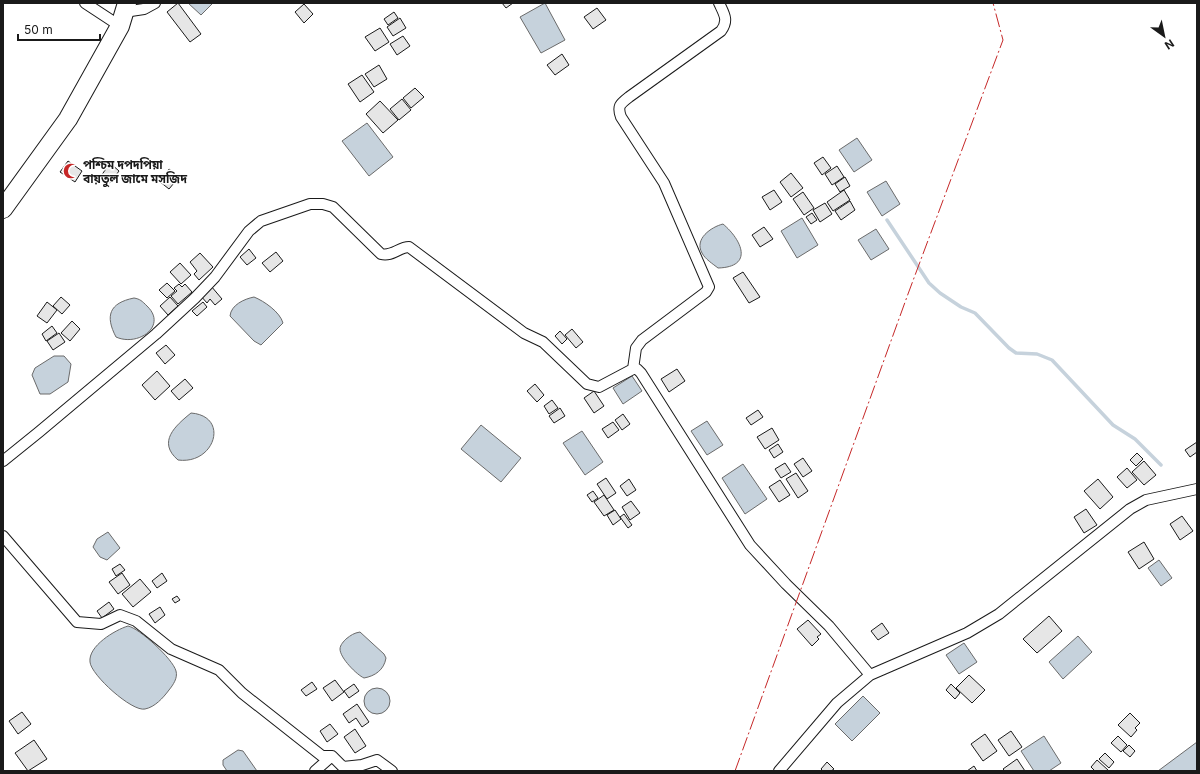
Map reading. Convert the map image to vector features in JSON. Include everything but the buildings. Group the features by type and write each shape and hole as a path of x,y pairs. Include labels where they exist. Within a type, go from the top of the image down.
{"highway":[{"path":"3,209 68,119 124,14"}],"street":[{"path":"85,3 124,14 144,9 155,3"},
{"path":"633,369 636,348 642,340 706,292 709,287 664,182 621,117 618,109 620,104 721,31 725,25 726,18 719,3"},
{"path":"3,461 121,363 195,298 215,277 249,231 261,221 310,204 323,204 333,208 381,254 385,255 404,247 409,247 524,333 543,342 587,384 599,387 633,369 637,369 641,373 750,545 786,584 829,626 870,675"},
{"path":"779,771 837,703 870,675 967,633 999,614 1130,509 1146,500 1197,489"},
{"path":"3,536 77,622 101,624 120,614 136,621 171,649 219,670 242,693 322,756 332,756 343,768 362,765 377,760 392,771"},
{"path":"315,771 332,756"}],"shaded area":[{"path":"188,3 213,3 201,15"},
{"path":"545,3 565,40 541,53 520,17"},
{"path":"367,123 393,157 369,176 342,141"},
{"path":"857,138 872,160 854,172 839,150"},
{"path":"886,181 900,204 882,216 867,192"},
{"path":"802,218 818,245 797,258 781,231"},
{"path":"723,224 735,237 741,252 737,263 718,268 703,255 700,248 700,243 705,234"},
{"path":"876,229 889,249 871,260 858,240"},
{"path":"254,297 271,307 279,315 283,323 261,345 254,341 230,316 235,306 246,299"},
{"path":"134,298 142,302 153,313 154,321 152,327 148,333 141,337 125,339 116,337 110,317 114,307 119,303"},
{"path":"54,356 64,356 71,364 68,382 50,394 40,394 32,375 35,368"},
{"path":"632,376 642,391 623,404 613,388"},
{"path":"191,413 203,416 211,422 214,431 213,440 209,448 201,455 191,460 178,460 169,447 169,441 174,429"},
{"path":"707,421 723,445 707,455 691,431"},
{"path":"481,425 521,458 501,482 461,449"},
{"path":"582,431 603,462 585,475 563,443"},
{"path":"743,464 767,499 745,514 722,478"},
{"path":"108,532 120,548 107,560 100,557 93,547 97,539"},
{"path":"1159,560 1172,578 1161,586 1148,568"},
{"path":"128,626 140,632 155,645 169,659 176,671 175,681 167,693 155,704 145,709 131,705 113,692 97,675 90,662 93,650 103,640 116,631"},
{"path":"360,632 384,654 386,658 383,666 378,672 372,676 364,678 349,666 340,649 341,645 346,639 353,634"},
{"path":"1078,636 1092,652 1063,679 1049,662"},
{"path":"964,643 977,662 959,674 946,655"},
{"path":"377,688 386,692 390,701 386,710 377,714 368,710 364,701 368,692"},
{"path":"863,696 880,713 852,741 835,724"},
{"path":"1044,736 1061,763 1049,771 1034,771 1021,751"},
{"path":"1197,742 1197,771 1158,771"},
{"path":"238,750 243,751 257,771 227,771 223,765 223,760"}],"waterway":[{"path":"887,220 929,283 940,293 961,307 975,313 1009,348 1016,353 1037,354 1052,360 1113,425 1135,439 1161,465"}],"power":[{"path":"735,771 908,294 1003,40 993,3"}],"place":[{"name":"পশ্চিম দপদপিয়া বায়তুল জামে মসজিদ","path":"71,171"}]}
